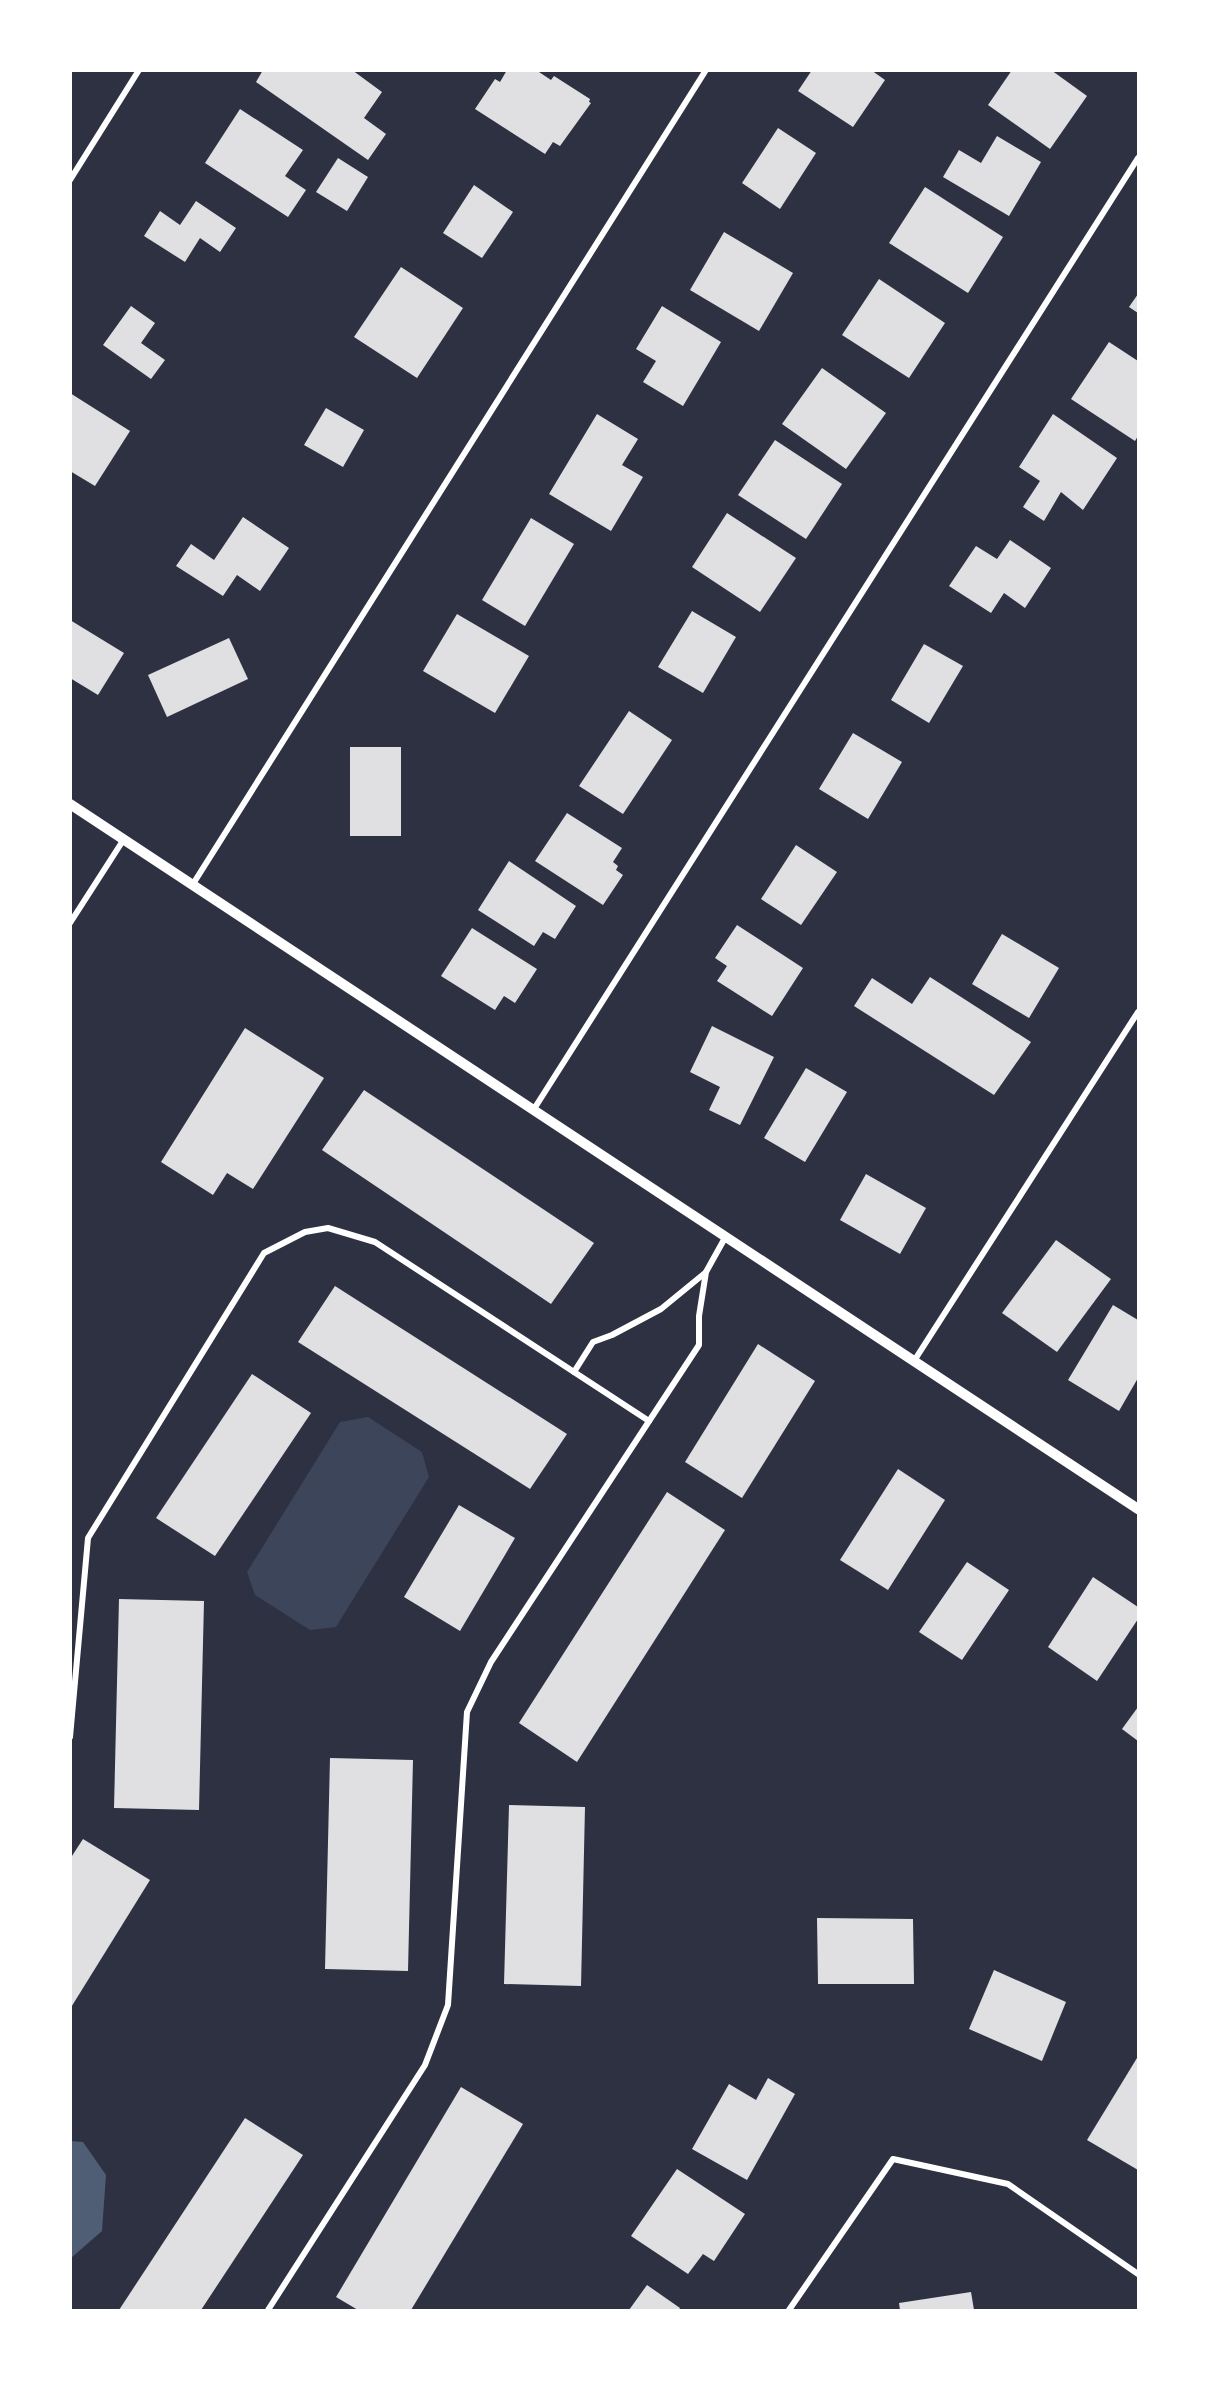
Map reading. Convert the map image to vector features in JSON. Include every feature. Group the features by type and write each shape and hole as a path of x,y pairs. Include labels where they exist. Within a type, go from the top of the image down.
{"street":[{"path":"70,180 140,70"},
{"path":"193,884 706,70"},
{"path":"534,1109 1138,158"},
{"path":"70,804 1138,1509"},
{"path":"70,923 124,838"},
{"path":"914,1360 1138,1012"},
{"path":"70,1737 88,1538 264,1253 304,1232 328,1228 375,1242 649,1421"},
{"path":"268,2310 425,2065 448,2005 467,1712 491,1662 699,1345 699,1316 706,1272 726,1236"},
{"path":"574,1372 593,1342 612,1335 661,1309 706,1272"},
{"path":"789,2310 893,2159 1008,2184 1138,2274"}],"shaded area":[{"path":"368,1417 422,1452 429,1477 336,1627 310,1630 255,1595 247,1572 340,1422"},
{"path":"71,2141 83,2142 106,2175 102,2231 71,2258"}],"building":[{"path":"263,70 352,70 382,92 364,118 386,134 368,160 256,82"},
{"path":"507,70 536,70 551,80 554,76 590,99 591,103 560,146 553,142 545,154 475,109 495,79 500,82"},
{"path":"812,70 871,70 885,80 853,127 798,91"},
{"path":"1012,70 1051,70 1087,96 1050,149 988,105"},
{"path":"240,109 303,150 285,176 306,190 288,217 205,163"},
{"path":"778,128 816,153 780,209 742,183"},
{"path":"997,136 1041,162 1009,216 943,177 959,150 981,163"},
{"path":"338,158 368,177 347,211 316,192"},
{"path":"474,185 513,212 482,258 443,233"},
{"path":"925,187 1003,237 968,293 889,243"},
{"path":"196,201 236,228 220,252 200,238 185,262 144,236 160,211 180,225"},
{"path":"724,232 793,273 759,331 690,290"},
{"path":"401,267 463,308 417,378 354,337"},
{"path":"879,279 945,323 909,378 842,335"},
{"path":"1138,294 1138,313 1129,307"},
{"path":"131,306 155,323 141,343 165,360 151,379 103,345"},
{"path":"662,306 721,342 683,406 643,382 656,361 636,349"},
{"path":"1109,342 1138,361 1138,436 1135,441 1071,399"},
{"path":"822,368 886,413 846,469 782,424"},
{"path":"70,393 130,431 95,486 70,471"},
{"path":"326,408 364,430 343,467 304,445"},
{"path":"597,414 638,439 622,465 643,477 611,531 549,494"},
{"path":"1053,414 1117,458 1083,510 1061,492 1044,521 1023,507 1040,481 1019,467"},
{"path":"775,440 842,484 806,539 738,495"},
{"path":"727,513 796,558 760,612 692,567"},
{"path":"243,517 289,548 260,591 237,575 223,596 176,566 191,544 214,560"},
{"path":"531,518 574,544 525,626 482,600"},
{"path":"1010,540 1051,568 1025,608 1004,593 991,613 949,586 976,546 997,559"},
{"path":"692,611 736,637 703,693 658,667"},
{"path":"457,614 529,656 495,713 423,671"},
{"path":"70,620 124,653 98,695 70,678"},
{"path":"229,638 248,679 167,717 148,675"},
{"path":"924,644 963,666 929,723 891,700"},
{"path":"629,711 672,740 623,814 579,786"},
{"path":"853,733 902,762 868,819 819,789"},
{"path":"350,747 401,747 401,836 350,836"},
{"path":"567,813 622,848 613,862 618,866 616,870 623,875 603,905 535,861"},
{"path":"796,845 837,872 801,925 761,899"},
{"path":"509,861 576,906 555,939 543,932 534,946 478,910"},
{"path":"737,925 803,968 772,1016 717,981 727,966 715,958"},
{"path":"472,928 537,969 515,1003 504,996 495,1010 441,976"},
{"path":"1002,934 1059,968 1029,1018 972,984"},
{"path":"930,977 1031,1042 994,1095 854,1006 872,978 912,1004"},
{"path":"712,1026 774,1057 740,1125 709,1110 720,1087 690,1072"},
{"path":"245,1028 324,1078 253,1189 227,1173 213,1195 161,1162"},
{"path":"806,1068 847,1092 805,1162 764,1138"},
{"path":"364,1090 594,1243 551,1304 322,1150"},
{"path":"866,1174 926,1208 900,1254 840,1220"},
{"path":"1056,1240 1111,1279 1057,1352 1002,1313"},
{"path":"335,1286 567,1434 530,1489 298,1342"},
{"path":"1113,1305 1138,1320 1138,1378 1119,1411 1068,1380"},
{"path":"758,1344 815,1381 742,1498 685,1462"},
{"path":"252,1374 311,1413 215,1556 156,1518"},
{"path":"898,1469 945,1500 888,1590 840,1560"},
{"path":"667,1492 725,1530 577,1762 519,1723"},
{"path":"459,1505 515,1538 460,1631 404,1597"},
{"path":"967,1562 1009,1590 962,1660 919,1632"},
{"path":"1093,1577 1138,1607 1138,1619 1097,1681 1048,1647"},
{"path":"119,1599 204,1601 199,1810 114,1808"},
{"path":"1138,1707 1138,1741 1122,1729"},
{"path":"330,1758 413,1760 408,1971 325,1969"},
{"path":"509,1805 585,1807 581,1986 504,1984"},
{"path":"83,1839 150,1880 70,2009 70,1859"},
{"path":"817,1918 913,1919 914,1984 818,1984"},
{"path":"994,1970 1066,2002 1042,2061 969,2029"},
{"path":"1137,2058 1138,2060 1138,2170 1087,2140"},
{"path":"768,2078 795,2094 747,2180 692,2149 729,2084 756,2100"},
{"path":"461,2087 523,2124 411,2310 358,2310 336,2297"},
{"path":"245,2118 303,2155 201,2310 119,2310"},
{"path":"677,2169 745,2214 714,2261 703,2254 688,2274 631,2236"},
{"path":"647,2285 680,2308 679,2310 629,2310"},
{"path":"971,2292 974,2310 900,2310 899,2303"}]}
